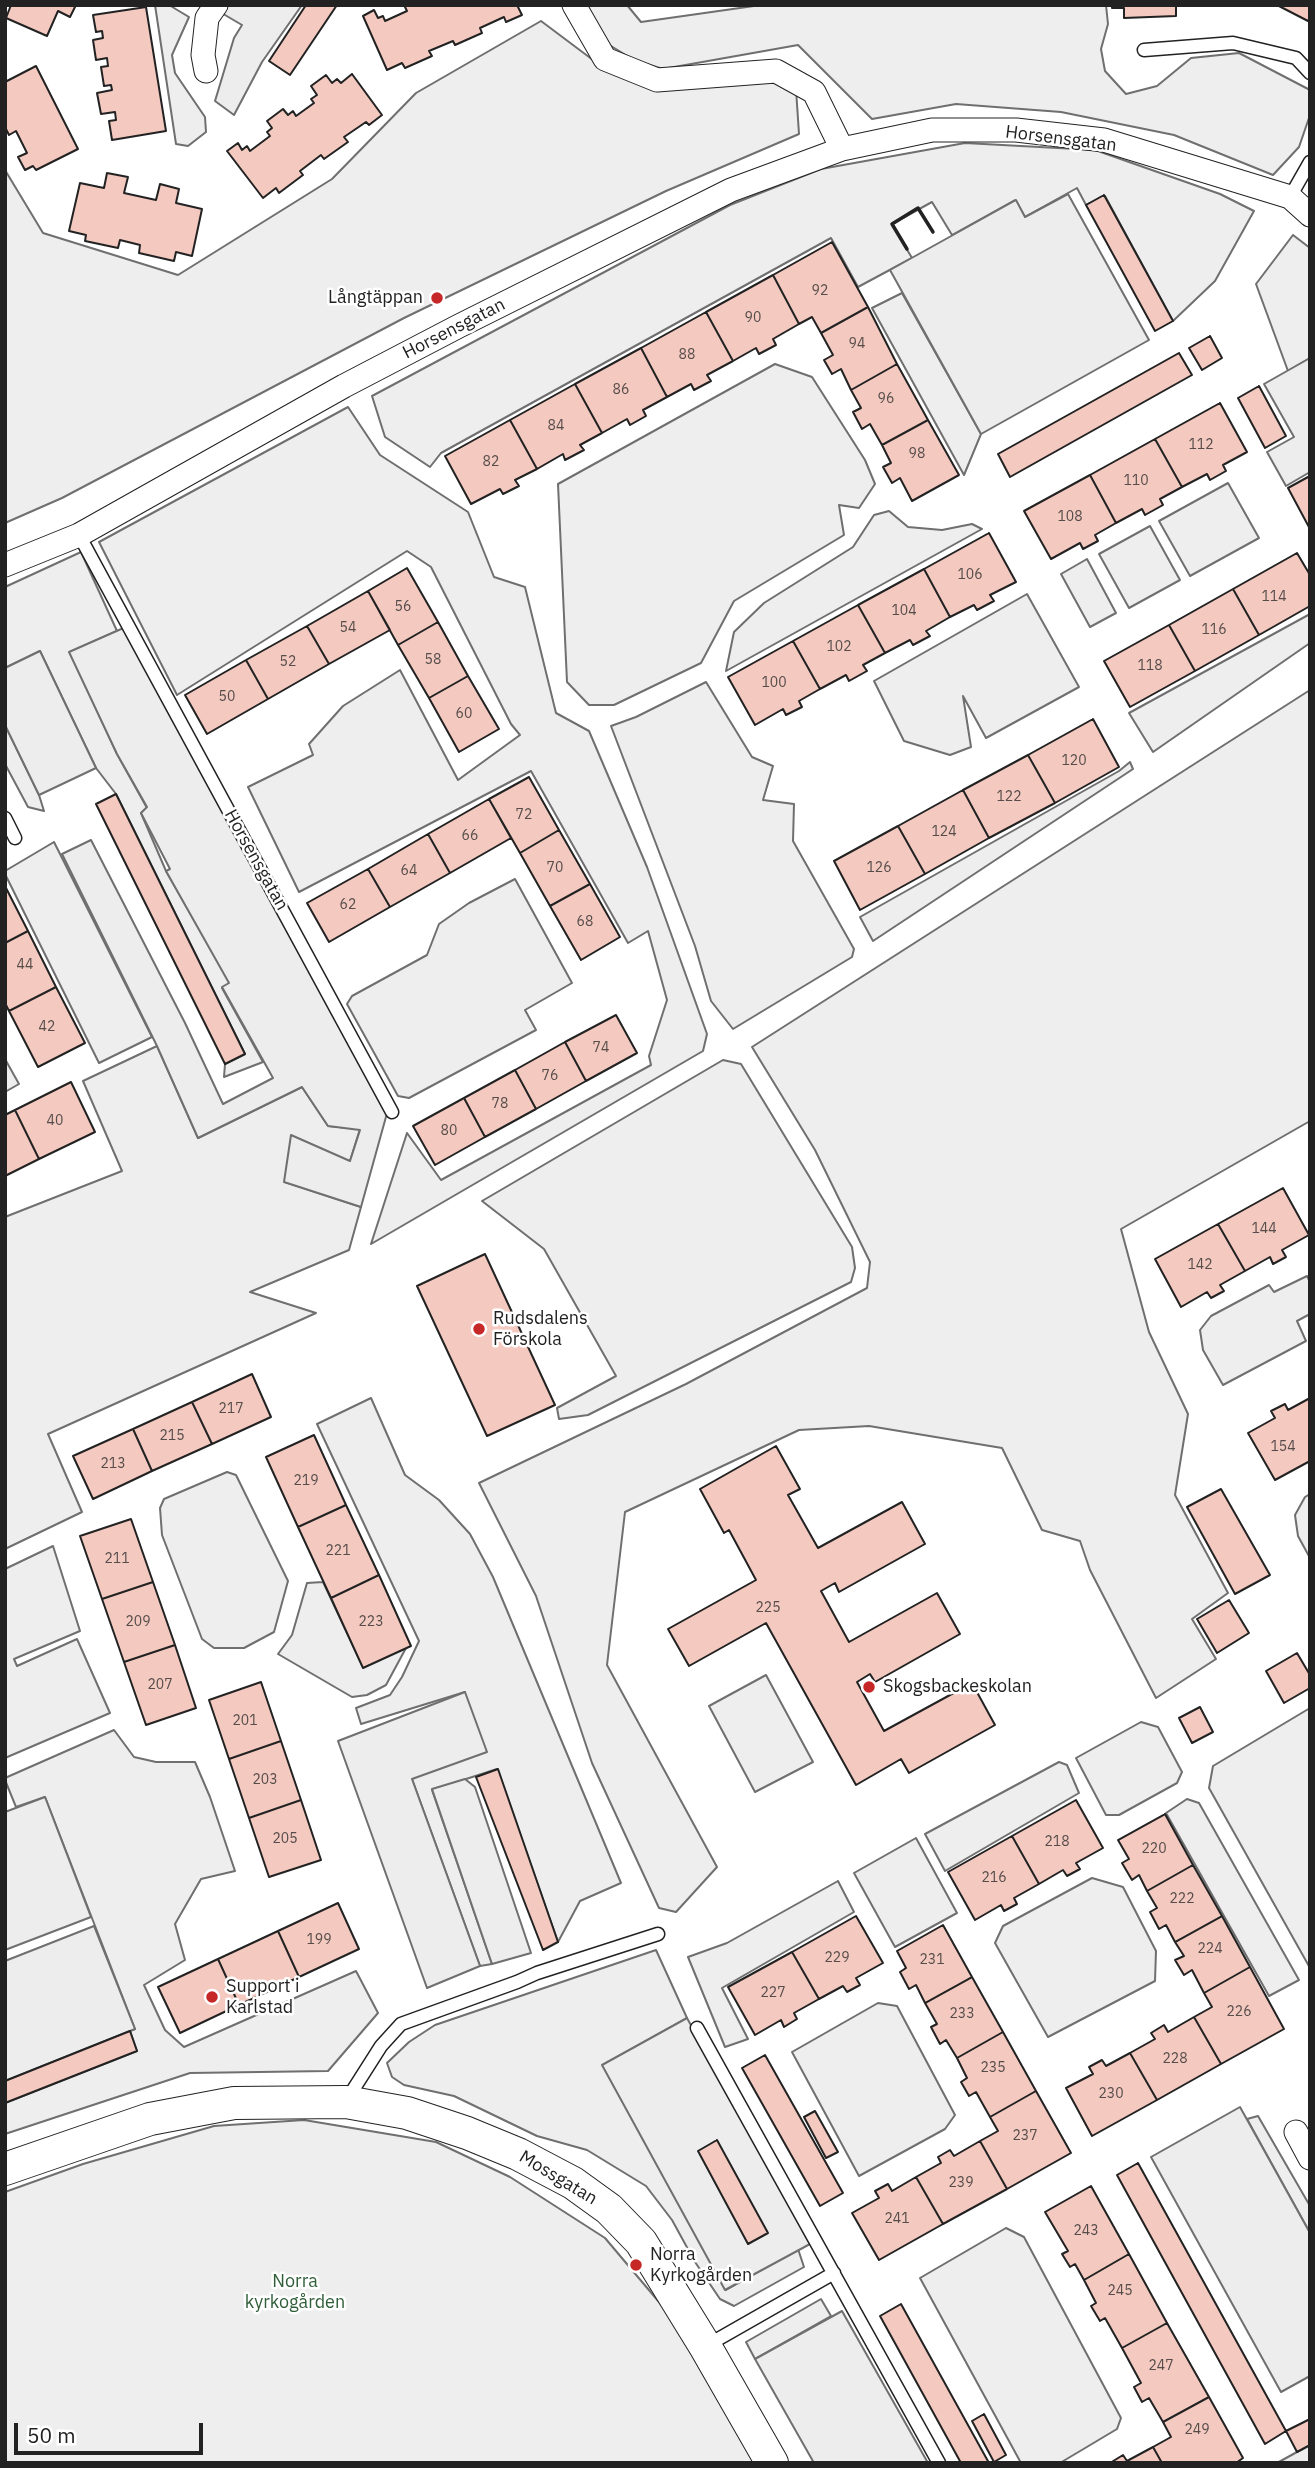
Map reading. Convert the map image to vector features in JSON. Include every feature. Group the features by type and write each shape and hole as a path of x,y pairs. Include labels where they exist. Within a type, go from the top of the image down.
{"street":[{"path":"206,71 203,55 207,18 216,5"},
{"path":"574,5 605,59 657,80 776,71 814,92 842,149"},
{"name":"Horsensgatan","path":"5,565 79,535 458,326 731,190 842,149 932,130 1016,130 1104,140 1290,197 1310,215"},
{"name":"Mossgatan","path":"5,2169 150,2119 234,2103 346,2102 407,2113 467,2133 518,2154 573,2183 608,2209 641,2242 772,2463"},
{"path":"1296,2132 1310,2158"}],"lane":[{"path":"1144,50 1233,43 1296,58 1310,73"},
{"path":"1290,197 1310,162"},
{"name":"Horsensgatan","path":"79,535 392,1112"},
{"path":"5,818 15,838"},
{"path":"346,2102 382,2046 401,2024 537,1973 658,1934"},
{"path":"697,2028 939,2463"},
{"path":"705,2346 834,2273"}],"green space":[{"path":"155,5 169,5 189,17 172,55 175,73 205,117 206,132 188,146 176,144"},
{"path":"585,5 627,5 641,22 761,5 1106,5 1108,24 1101,49 1105,71 1126,94 1157,86 1191,58 1239,53 1310,90 1310,115 1299,147 1273,175 1174,135 1061,112 956,104 872,119 798,45 663,69 634,60 606,43"},
{"path":"541,21 593,60 648,87 795,74 799,134 666,191 404,318 62,498 5,523 5,170 43,233 178,275 332,179 416,93"},
{"path":"965,143 1095,150 1220,194 1254,211 1215,281 1173,321 1105,196 1086,205 1077,188 1025,217 1015,200 952,235 932,202 892,224 912,258 858,287 831,238 441,453 430,467 385,437 372,396 730,205 821,169"},
{"path":"1293,235 1310,248 1310,358 1288,371 1256,284"},
{"path":"902,293 981,434 964,475 872,308"},
{"path":"775,364 812,377 865,460 875,484 859,508 839,505 844,535 734,601 701,663 614,705 589,705 567,682 558,484"},
{"path":"348,407 380,455 468,512 494,577 525,587 556,713 589,731 647,867 707,1034 703,1051 371,1244 407,1133 441,1180 651,1065 649,1056 667,1000 648,931 628,943 531,771 299,892 248,787 313,755 309,744 343,706 400,670 458,780 520,735 511,724 431,567 407,551 177,695 99,542"},
{"path":"1228,483 1259,538 1190,576 1159,521"},
{"path":"889,511 908,527 942,530 972,524 982,529 726,671 734,632 764,603 853,547 874,515"},
{"path":"1150,526 1180,580 1129,608 1099,554"},
{"path":"81,552 117,631 70,652 117,754 147,808 141,813 166,871 230,983 222,988 263,1062 224,1077 225,1064 245,1054 116,794 96,768 40,651 5,668 5,587"},
{"path":"1087,559 1116,613 1090,627 1061,574"},
{"path":"1027,594 1079,687 986,738 963,696 971,747 950,755 904,741 874,681"},
{"path":"1310,614 1310,643 1153,752 1129,713"},
{"path":"706,682 752,757 773,766 763,800 794,804 793,841 854,949 852,957 733,1029 711,1001 695,946 611,726 636,717"},
{"path":"1310,690 1310,1121 1121,1229 1149,1332 1188,1414 1175,1495 1228,1593 1192,1619 1216,1659 1156,1698 1090,1570 1080,1541 1042,1530 1002,1448 869,1426 799,1430 625,1512 607,1665 717,1867 676,1912 659,1908 592,1763 536,1596 479,1483 686,1384 867,1288 870,1262 815,1150 752,1047"},
{"path":"5,725 44,811 28,807 5,764"},
{"path":"1130,762 1133,769 873,941 860,917 1119,771"},
{"path":"54,842 152,1037 99,1063 5,874 5,871"},
{"path":"515,879 572,983 525,1010 536,1030 409,1098 398,1096 347,1004 352,996 427,955 439,924 469,903"},
{"path":"157,1046 198,1138 302,1087 328,1126 360,1129 350,1161 285,1182 361,1207 349,1250 250,1292 316,1313 48,1434 82,1512 5,1549 5,1217 122,1171 83,1081"},
{"path":"5,1059 19,1084 5,1092"},
{"path":"723,1060 741,1064 852,1247 855,1268 851,1282 588,1415 559,1419 557,1408 616,1376 544,1249 482,1201"},
{"path":"1307,1276 1310,1282 1310,1314 1297,1321 1306,1341 1223,1385 1203,1350 1200,1330 1211,1316 1269,1285 1274,1292"},
{"path":"371,1398 405,1475 439,1500 470,1534 493,1577 621,1883 580,1901 558,1942 497,1769 432,1790 492,1964 480,1966 412,1779 465,1692 361,1724 356,1708 390,1695 419,1641 317,1424"},
{"path":"227,1472 236,1475 288,1581 274,1632 244,1648 214,1648 202,1639 162,1535 160,1508 164,1499"},
{"path":"1310,1494 1310,1558 1298,1536 1295,1515 1305,1497"},
{"path":"53,1546 80,1631 14,1659 17,1666 77,1639 110,1713 5,1758 5,1569"},
{"path":"323,1582 363,1667 406,1648 386,1685 367,1695 352,1697 278,1654 292,1635 307,1583"},
{"path":"766,1675 813,1762 755,1792 709,1706"},
{"path":"1310,1708 1310,1968 1209,1788 1213,1766"},
{"path":"1141,1722 1158,1727 1182,1772 1177,1783 1119,1815 1106,1815 1076,1758"},
{"path":"114,1730 134,1757 156,1762 195,1762 235,1871 201,1879 175,1924 185,1960 144,1985 165,2030 184,2047 356,1971 378,2013 328,2071 190,2073 5,2134 5,2103 137,2051 130,2031 135,2029 45,1797 16,1807 5,1780"},
{"path":"1059,1762 1067,1765 1079,1793 945,1871 925,1834"},
{"path":"1187,1799 1199,1803 1299,1980 1269,1996 1166,1813"},
{"path":"916,1838 957,1913 895,1947 854,1873"},
{"path":"1092,1878 1123,1887 1156,1951 1155,1981 1048,2037 995,1943 1003,1926"},
{"path":"838,1881 854,1912 722,1988 748,2039 725,2047 688,1957 727,1943"},
{"path":"656,1950 687,2018 603,2065 726,2290 798,2249 804,2267 734,2306 720,2299 695,2262 672,2220 646,2186 587,2150 537,2136 454,2096 404,2085 392,2077 387,2063 409,2042 435,2025"},
{"path":"878,2003 897,2006 955,2115 945,2129 859,2176 792,2052"},
{"path":"1258,2116 1310,2206 1310,2233 1247,2119"},
{"name":"Norra kyrkogården","path":"304,2120 436,2142 510,2177 605,2238 686,2334 760,2463 5,2463 5,2192 83,2164 214,2126"},
{"path":"1006,2228 1024,2237 1121,2418 1117,2429 1060,2463 1021,2463 920,2278"},
{"path":"821,2299 831,2316 755,2359 746,2342"},
{"path":"1310,2445 1310,2463 1277,2463 1297,2452"}],"shaded area":[{"path":"208,5 302,5 262,62 234,115 215,101 234,38 242,25"},
{"path":"1068,194 1149,340 981,434 890,270 1016,200 1025,217"},
{"path":"1310,358 1310,472 1286,486 1267,452 1294,437 1264,384"},
{"path":"128,626 389,1106 361,1207 284,1182 291,1135 350,1161 360,1130 328,1126 302,1087 198,1138 157,1046 62,854 91,840 185,1023 223,1104 273,1078 222,987 229,983 166,871 170,869 141,813 147,807 117,754 69,652"},
{"path":"40,651 96,768 39,795 5,725 5,668"},
{"path":"465,1692 487,1752 412,1779 480,1966 427,1988 338,1741"},
{"path":"465,1779 475,1787 531,1953 492,1964 432,1789"},
{"path":"45,1797 91,1917 5,1950 5,1812"},
{"path":"94,1926 135,2029 5,2081 5,1961"},
{"path":"687,2018 810,2244 725,2290 602,2065"},
{"path":"1240,2107 1310,2233 1310,2376 1281,2392 1151,2157"},
{"path":"842,2311 928,2463 814,2463 755,2359"}],"building":[{"path":"11,5 76,5 70,17 58,11 47,36 6,18"},
{"path":"306,5 337,5 290,75 269,61"},
{"path":"517,5 522,15 506,22 504,17 480,28 482,33 455,45 453,41 429,51 432,56 405,68 402,63 387,70 363,16 374,10 378,18 383,16 385,21 407,11 405,7"},
{"path":"1112,5 1176,5 1176,16 1124,18 1124,8 1112,8"},
{"path":"1277,5 1310,5 1310,18 1308,21"},
{"path":"146,7 166,131 112,140 109,121 116,120 115,112 101,114 97,93 112,90 111,85 104,86 101,67 108,66 107,58 96,60 93,40 103,38 102,31 96,32 93,15"},
{"path":"36,66 78,149 36,170 33,166 25,170 18,157 27,153 16,131 9,135 5,127 5,82"},
{"path":"352,74 382,115 369,125 366,122 344,137 348,142 324,159 321,155 300,171 303,175 279,193 276,188 263,198 227,151 238,143 242,150 247,146 250,151 270,136 267,132 272,128 267,121 283,109 288,115 293,111 296,116 314,103 311,99 317,95 311,86 326,75 332,83 337,79 341,83"},
{"path":"107,173 128,177 124,193 156,200 160,184 179,189 176,203 202,209 192,256 176,252 174,261 139,253 140,245 120,240 118,248 85,241 86,235 69,231 80,183 104,188"},
{"path":"1104,195 1173,321 1155,331 1086,205"},
{"path":"832,242 868,307 821,333 812,317 799,324 773,275"},
{"path":"773,275 799,324 773,339 776,345 759,354 756,348 733,361 706,312"},
{"path":"868,307 897,364 851,390 841,369 832,374 824,360 833,355 821,333"},
{"path":"706,312 733,361 707,375 711,381 694,390 691,384 667,397 641,348"},
{"path":"1210,336 1222,358 1202,370 1189,348"},
{"path":"641,348 667,397 643,410 646,416 630,425 627,419 602,433 575,384"},
{"path":"1179,353 1192,375 1010,477 998,454"},
{"path":"897,364 928,420 882,445 870,424 862,429 853,412 861,408 851,390"},
{"path":"575,384 602,433 580,445 584,450 565,460 563,454 537,469 510,420"},
{"path":"1259,386 1286,436 1265,448 1238,398"},
{"path":"1220,403 1247,452 1223,465 1226,471 1210,480 1207,474 1182,487 1155,439"},
{"path":"510,420 537,469 515,480 519,486 503,494 500,489 471,504 445,456"},
{"path":"928,420 959,475 912,501 900,478 892,483 883,467 891,463 882,445"},
{"path":"1155,439 1182,487 1160,499 1163,505 1145,515 1142,509 1116,523 1090,475"},
{"path":"1090,475 1116,523 1095,535 1098,541 1083,549 1080,543 1051,559 1024,511"},
{"path":"1308,477 1310,480 1310,529 1288,488"},
{"path":"989,533 1016,582 990,595 994,601 977,610 974,605 950,617 924,569"},
{"path":"1297,553 1310,575 1310,606 1259,635 1233,589"},
{"path":"407,568 438,622 398,645 368,591"},
{"path":"924,569 950,617 926,631 930,636 913,645 910,640 885,653 858,605"},
{"path":"1233,589 1259,635 1195,671 1169,625"},
{"path":"368,591 390,630 329,664 307,626"},
{"path":"858,605 885,653 863,665 867,671 849,681 846,675 820,689 793,641"},
{"path":"438,622 468,676 429,698 398,645"},
{"path":"1169,625 1195,671 1130,707 1104,661"},
{"path":"307,626 329,664 268,699 246,660"},
{"path":"793,641 820,689 799,701 802,707 786,715 783,709 755,725 728,677"},
{"path":"246,660 268,699 207,734 185,695"},
{"path":"468,676 499,729 459,752 429,698"},
{"path":"1093,719 1119,767 1055,803 1028,755"},
{"path":"1028,755 1055,803 989,838 963,790"},
{"path":"529,777 559,830 520,853 489,799"},
{"path":"963,790 989,838 925,874 898,826"},
{"path":"116,794 245,1054 225,1064 96,804"},
{"path":"489,799 511,838 450,873 428,834"},
{"path":"898,826 925,874 860,910 834,861"},
{"path":"559,830 590,884 550,906 520,853"},
{"path":"428,834 450,873 390,907 368,869"},
{"path":"368,869 390,907 329,942 307,903"},
{"path":"590,884 620,937 581,960 550,906"},
{"path":"5,886 28,931 5,943"},
{"path":"28,931 56,987 9,1011 5,1003 5,943"},
{"path":"56,987 85,1043 38,1067 9,1011"},
{"path":"616,1015 637,1053 586,1081 565,1042"},
{"path":"565,1042 586,1081 536,1109 515,1070"},
{"path":"515,1070 536,1109 485,1137 464,1098"},
{"path":"71,1082 95,1132 39,1159 15,1110"},
{"path":"464,1098 485,1137 435,1165 413,1126"},
{"path":"15,1110 39,1159 5,1176 5,1115"},
{"path":"1283,1188 1309,1235 1282,1250 1286,1257 1273,1264 1270,1257 1245,1271 1218,1224"},
{"path":"1218,1224 1245,1271 1220,1285 1224,1291 1211,1298 1207,1292 1181,1307 1155,1259"},
{"path":"485,1254 555,1405 487,1436 417,1286"},
{"path":"252,1374 271,1417 212,1444 192,1402"},
{"path":"1310,1398 1310,1461 1275,1480 1248,1433 1275,1418 1271,1411 1285,1404 1288,1410"},
{"path":"192,1402 212,1444 152,1471 133,1429"},
{"path":"133,1429 152,1471 93,1499 73,1456"},
{"path":"314,1435 346,1505 298,1527 266,1457"},
{"path":"776,1446 800,1489 788,1495 818,1548 902,1502 925,1544 839,1592 835,1583 821,1591 849,1642 937,1593 960,1634 875,1682 870,1674 857,1682 884,1731 972,1683 995,1725 909,1773 901,1759 856,1785 766,1623 689,1666 668,1629 756,1580 729,1530 724,1533 700,1489"},
{"path":"1221,1489 1270,1575 1235,1594 1187,1507"},
{"path":"346,1505 379,1575 331,1598 298,1527"},
{"path":"131,1519 153,1582 102,1599 80,1536"},
{"path":"379,1575 411,1646 363,1668 331,1598"},
{"path":"153,1582 175,1645 124,1662 102,1599"},
{"path":"1229,1600 1249,1633 1217,1653 1197,1619"},
{"path":"175,1645 196,1708 146,1725 124,1662"},
{"path":"1297,1653 1310,1675 1310,1688 1284,1703 1266,1671"},
{"path":"261,1682 281,1741 229,1759 209,1700"},
{"path":"1200,1707 1213,1732 1192,1743 1179,1718"},
{"path":"281,1741 301,1800 249,1818 229,1759"},
{"path":"498,1769 558,1942 543,1950 476,1777"},
{"path":"301,1800 321,1860 269,1877 249,1818"},
{"path":"1076,1800 1103,1848 1076,1863 1080,1869 1067,1876 1063,1870 1039,1884 1012,1836"},
{"path":"1165,1814 1193,1865 1147,1891 1139,1875 1132,1880 1122,1863 1129,1859 1118,1840"},
{"path":"1012,1836 1039,1884 1014,1898 1017,1904 1004,1911 1001,1905 975,1920 948,1872"},
{"path":"1193,1865 1222,1916 1175,1942 1166,1925 1159,1929 1150,1912 1157,1908 1147,1891"},
{"path":"338,1903 359,1949 299,1977 278,1931"},
{"path":"856,1916 883,1963 856,1978 860,1985 847,1992 843,1986 819,1999 792,1952"},
{"path":"1222,1916 1250,1967 1204,1993 1192,1970 1184,1975 1175,1960 1184,1956 1175,1942"},
{"path":"943,1925 972,1977 925,2003 916,1985 909,1989 900,1972 906,1968 897,1951"},
{"path":"278,1931 299,1977 239,2005 218,1959"},
{"path":"792,1952 819,1999 794,2013 797,2019 784,2027 781,2020 755,2035 728,1987"},
{"path":"218,1959 239,2005 180,2033 158,1987"},
{"path":"1250,1967 1284,2029 1221,2064 1194,2017 1212,2007 1204,1993"},
{"path":"972,1977 1003,2032 957,2058 946,2040 940,2044 931,2027 937,2024 925,2003"},
{"path":"1194,2017 1221,2064 1157,2100 1130,2053 1155,2039 1151,2033 1164,2025 1168,2032"},
{"path":"130,2031 137,2051 5,2103 5,2081"},
{"path":"1003,2032 1036,2091 990,2117 976,2092 969,2096 961,2082 967,2078 957,2058"},
{"path":"1130,2053 1157,2100 1092,2136 1066,2088 1093,2074 1089,2067 1102,2060 1106,2066"},
{"path":"765,2055 843,2193 820,2206 742,2068"},
{"path":"1036,2091 1071,2153 1007,2189 980,2141 998,2131 990,2117"},
{"path":"815,2111 838,2152 826,2158 804,2117"},
{"path":"717,2140 768,2233 748,2244 698,2151"},
{"path":"980,2141 1007,2189 943,2224 916,2177 941,2163 938,2157 950,2150 954,2156"},
{"path":"1138,2163 1286,2431 1265,2444 1117,2175"},
{"path":"916,2177 943,2224 879,2260 852,2213 879,2198 875,2191 888,2184 892,2191"},
{"path":"1091,2186 1129,2254 1084,2280 1075,2264 1070,2267 1062,2254 1068,2251 1045,2212"},
{"path":"1129,2254 1167,2323 1122,2348 1105,2318 1100,2321 1091,2306 1096,2303 1084,2280"},
{"path":"901,2304 989,2463 961,2463 880,2316"},
{"path":"1167,2323 1209,2397 1163,2422 1149,2398 1142,2402 1134,2387 1141,2383 1122,2348"},
{"path":"1209,2397 1243,2458 1236,2463 1162,2463 1153,2447 1171,2437 1163,2422"},
{"path":"984,2414 1006,2455 994,2462 972,2421"},
{"path":"1310,2419 1310,2445 1297,2452 1286,2431"},
{"path":"1153,2447 1162,2463 1110,2463 1123,2455 1127,2461"}],"wall":[{"path":"907,249 892,224 918,208 933,232"}],"place":[{"name":"Långtäppan","path":"437,298"},
{"name":"Rudsdalens Förskola","path":"479,1329"},
{"name":"Skogsbackeskolan","path":"869,1687"},
{"name":"Support i Karlstad","path":"212,1997"},
{"name":"Norra Kyrkogården","path":"636,2265"}]}
